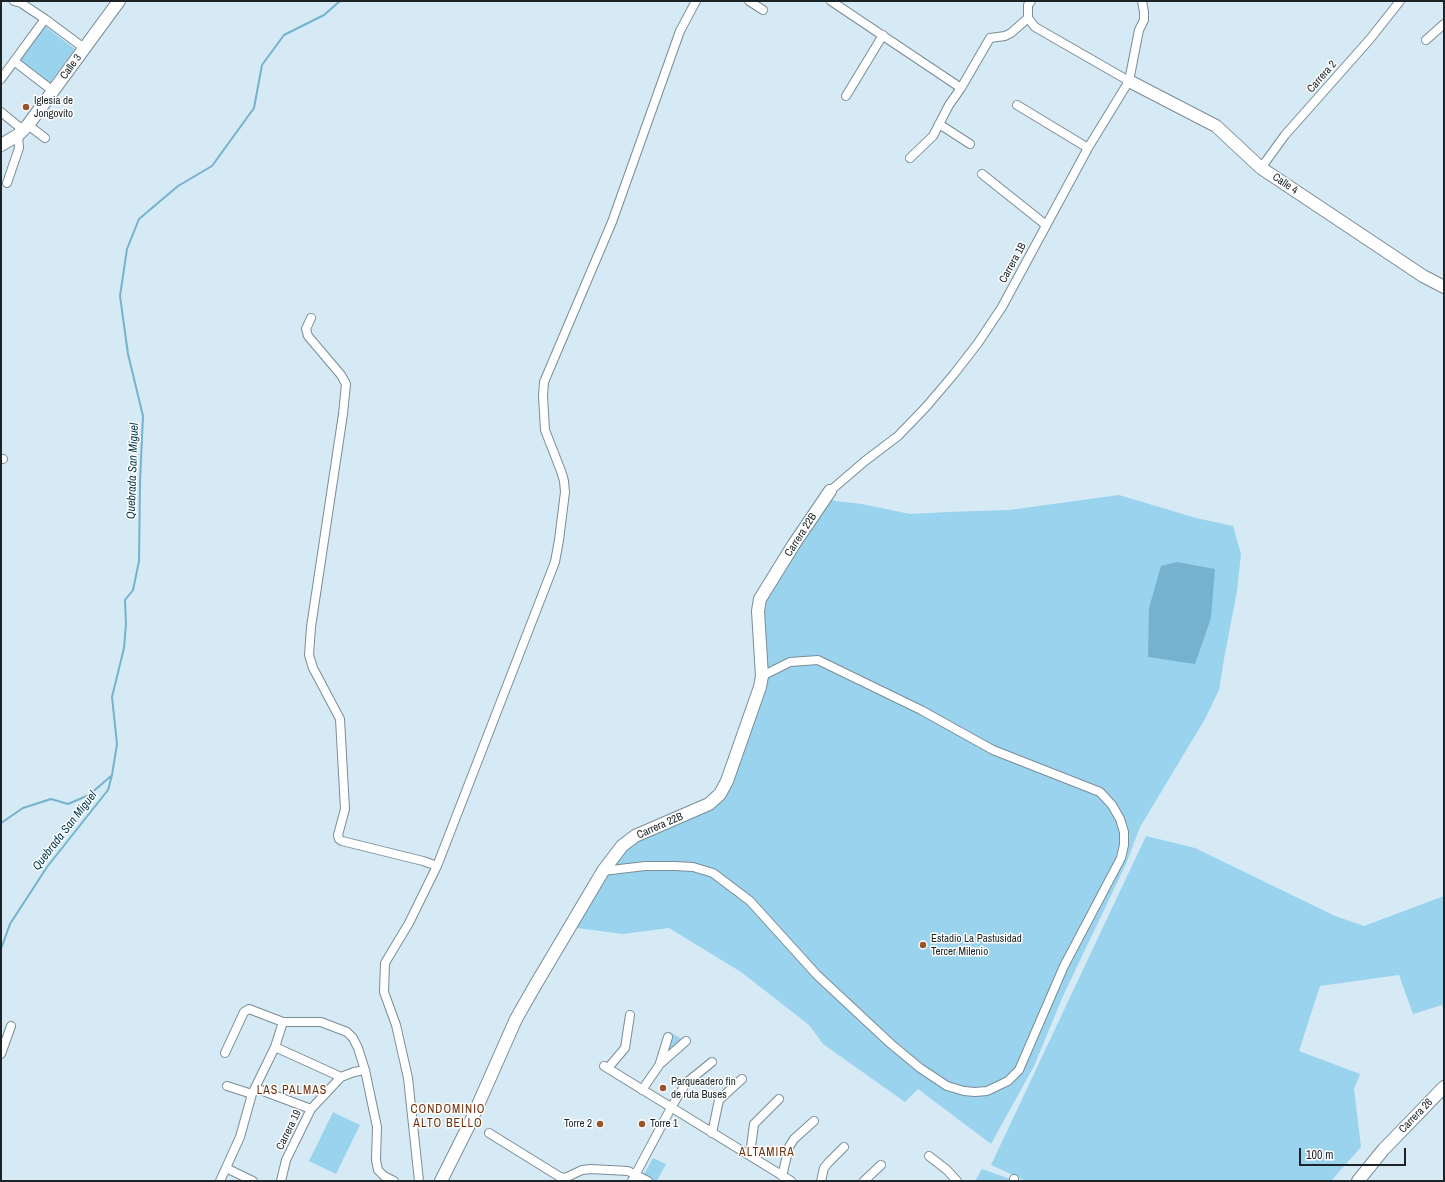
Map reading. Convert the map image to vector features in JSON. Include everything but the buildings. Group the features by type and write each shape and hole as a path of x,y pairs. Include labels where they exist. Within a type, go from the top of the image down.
{"street":[{"name":"Calle 3","path":"1,144 23,130 53,92 119,1"},
{"path":"419,1181 408,1078 396,1026 384,992 385,963 409,923 437,866 554,562 559,540 565,492 561,471 545,430 543,396 544,382 612,222 680,31 696,1"},
{"path":"749,1 763,10"},
{"path":"831,1 961,88"},
{"path":"1031,1 1028,5 1028,18 1035,27 1128,81"},
{"name":"Carrera 1B","path":"830,491 865,460 898,436 926,407 978,343 1002,307 1088,148 1128,81 1140,30 1144,20 1142,1"},
{"name":"Carrera 2","path":"1261,168 1285,135 1370,39 1400,1"},
{"path":"19,2 84,48"},
{"path":"910,158 933,136 949,105 961,88 990,38 1005,36 1011,33 1028,18"},
{"path":"1,79 45,19"},
{"path":"1426,40 1444,24"},
{"path":"846,96 883,35"},
{"path":"14,61 53,92"},
{"name":"Calle 4","path":"1128,81 1216,126 1261,168 1423,276 1444,287"},
{"path":"1017,105 1088,148"},
{"path":"1,112 23,130 45,138"},
{"path":"939,124 970,144"},
{"path":"7,184 19,148 23,130"},
{"path":"982,174 1046,225"},
{"path":"311,318 306,328 308,336 341,375 346,384 338,451 312,619 309,655 313,668 340,719 345,809 338,835 339,839 348,843 423,861 437,866"},
{"name":"Carrera 22B","path":"441,1181 470,1123 516,1019 603,871 622,846 635,836 709,804 720,794 727,781 760,686 762,676 758,611 760,599 794,544 830,491"},
{"path":"603,871 645,866 674,866 693,867 713,873 750,901 818,975 891,1044 920,1068 947,1086 964,1091 987,1091 1008,1081 1019,1070 1064,966 1121,858 1124,845 1124,832 1120,820 1112,805 1100,792 992,750 921,710 818,660 790,662 762,676"},
{"path":"225,1053 244,1012 249,1009 283,1022 321,1022 347,1032 353,1038 358,1048 365,1070 377,1127 376,1160 378,1170 384,1176 394,1181"},
{"path":"630,1016 625,1048 606,1067 642,1090 672,1106 712,1133 750,1154 791,1181"},
{"path":"220,1181 240,1137 254,1091 275,1048 283,1022"},
{"path":"1,1054 11,1026"},
{"path":"660,1064 668,1037"},
{"path":"642,1090 660,1064 686,1041"},
{"path":"275,1048 341,1077"},
{"path":"634,1177 672,1106 686,1084 712,1062"},
{"name":"Carrera 19","path":"281,1181 286,1160 311,1109 341,1077 365,1070"},
{"path":"712,1133 719,1100 742,1079"},
{"path":"227,1086 254,1091 311,1109"},
{"name":"Carrera 26","path":"1358,1181 1382,1150 1444,1087"},
{"path":"750,1154 754,1124 779,1099"},
{"path":"782,1176 790,1147 794,1139 814,1120"},
{"path":"488,1132 560,1177 565,1178 582,1170 591,1169 628,1171 634,1177 647,1181"},
{"path":"821,1181 824,1168 844,1147"},
{"path":"929,1156 947,1170 956,1181"},
{"path":"864,1181 881,1165"},
{"path":"226,1168 253,1181"}],"shaded area":[{"path":"45,26 75,49 49,84 18,61"},
{"path":"1119,495 1196,518 1233,526 1241,554 1237,591 1219,690 1205,719 1140,827 1126,864 1063,996 1034,1066 991,1144 918,1089 905,1102 823,1044 809,1025 741,972 669,928 623,934 569,927 622,846 720,794 760,687 758,611 826,497 835,501 862,504 910,514 1009,510"},
{"path":"1177,562 1215,569 1211,618 1195,664 1148,657 1149,608 1161,566"},
{"path":"1146,836 1195,848 1335,916 1364,926 1444,896 1444,1011 1442,1005 1413,1014 1399,975 1320,986 1299,1051 1360,1074 1354,1089 1361,1147 1331,1181 1026,1181 991,1165"},
{"path":"670,1032 685,1041 661,1061"},
{"path":"333,1112 360,1125 336,1174 309,1161"},
{"path":"653,1158 666,1164 657,1181 652,1181 643,1176"},
{"path":"982,1169 1013,1180 975,1181"}],"waterway":[{"name":"Quebrada San Miguel","path":"1,949 10,924 47,867 108,790 112,775 117,744 112,697 124,648 126,624 125,600 133,590 139,561 143,416 128,354 120,296 127,249 139,219 178,186 212,166 254,108 262,65 284,35 324,15 340,1"},
{"path":"1,823 23,808 51,799 68,804 89,795 111,776"}],"place":[{"name":"Iglesia de Jongovito","path":"26,107"},
{"name":"Estadio La Pastusidad Tercer Milenio","path":"923,945"},
{"name":"Parqueadero fin de ruta Buses","path":"663,1088"},
{"name":"Torre 2","path":"600,1124"},
{"name":"Torre 1","path":"642,1124"}],"district":[{"name":"LAS PALMAS","path":"292,1091"},
{"name":"CONDOMINIO ALTO BELLO","path":"448,1117"},
{"name":"ALTAMIRA","path":"767,1153"}]}
